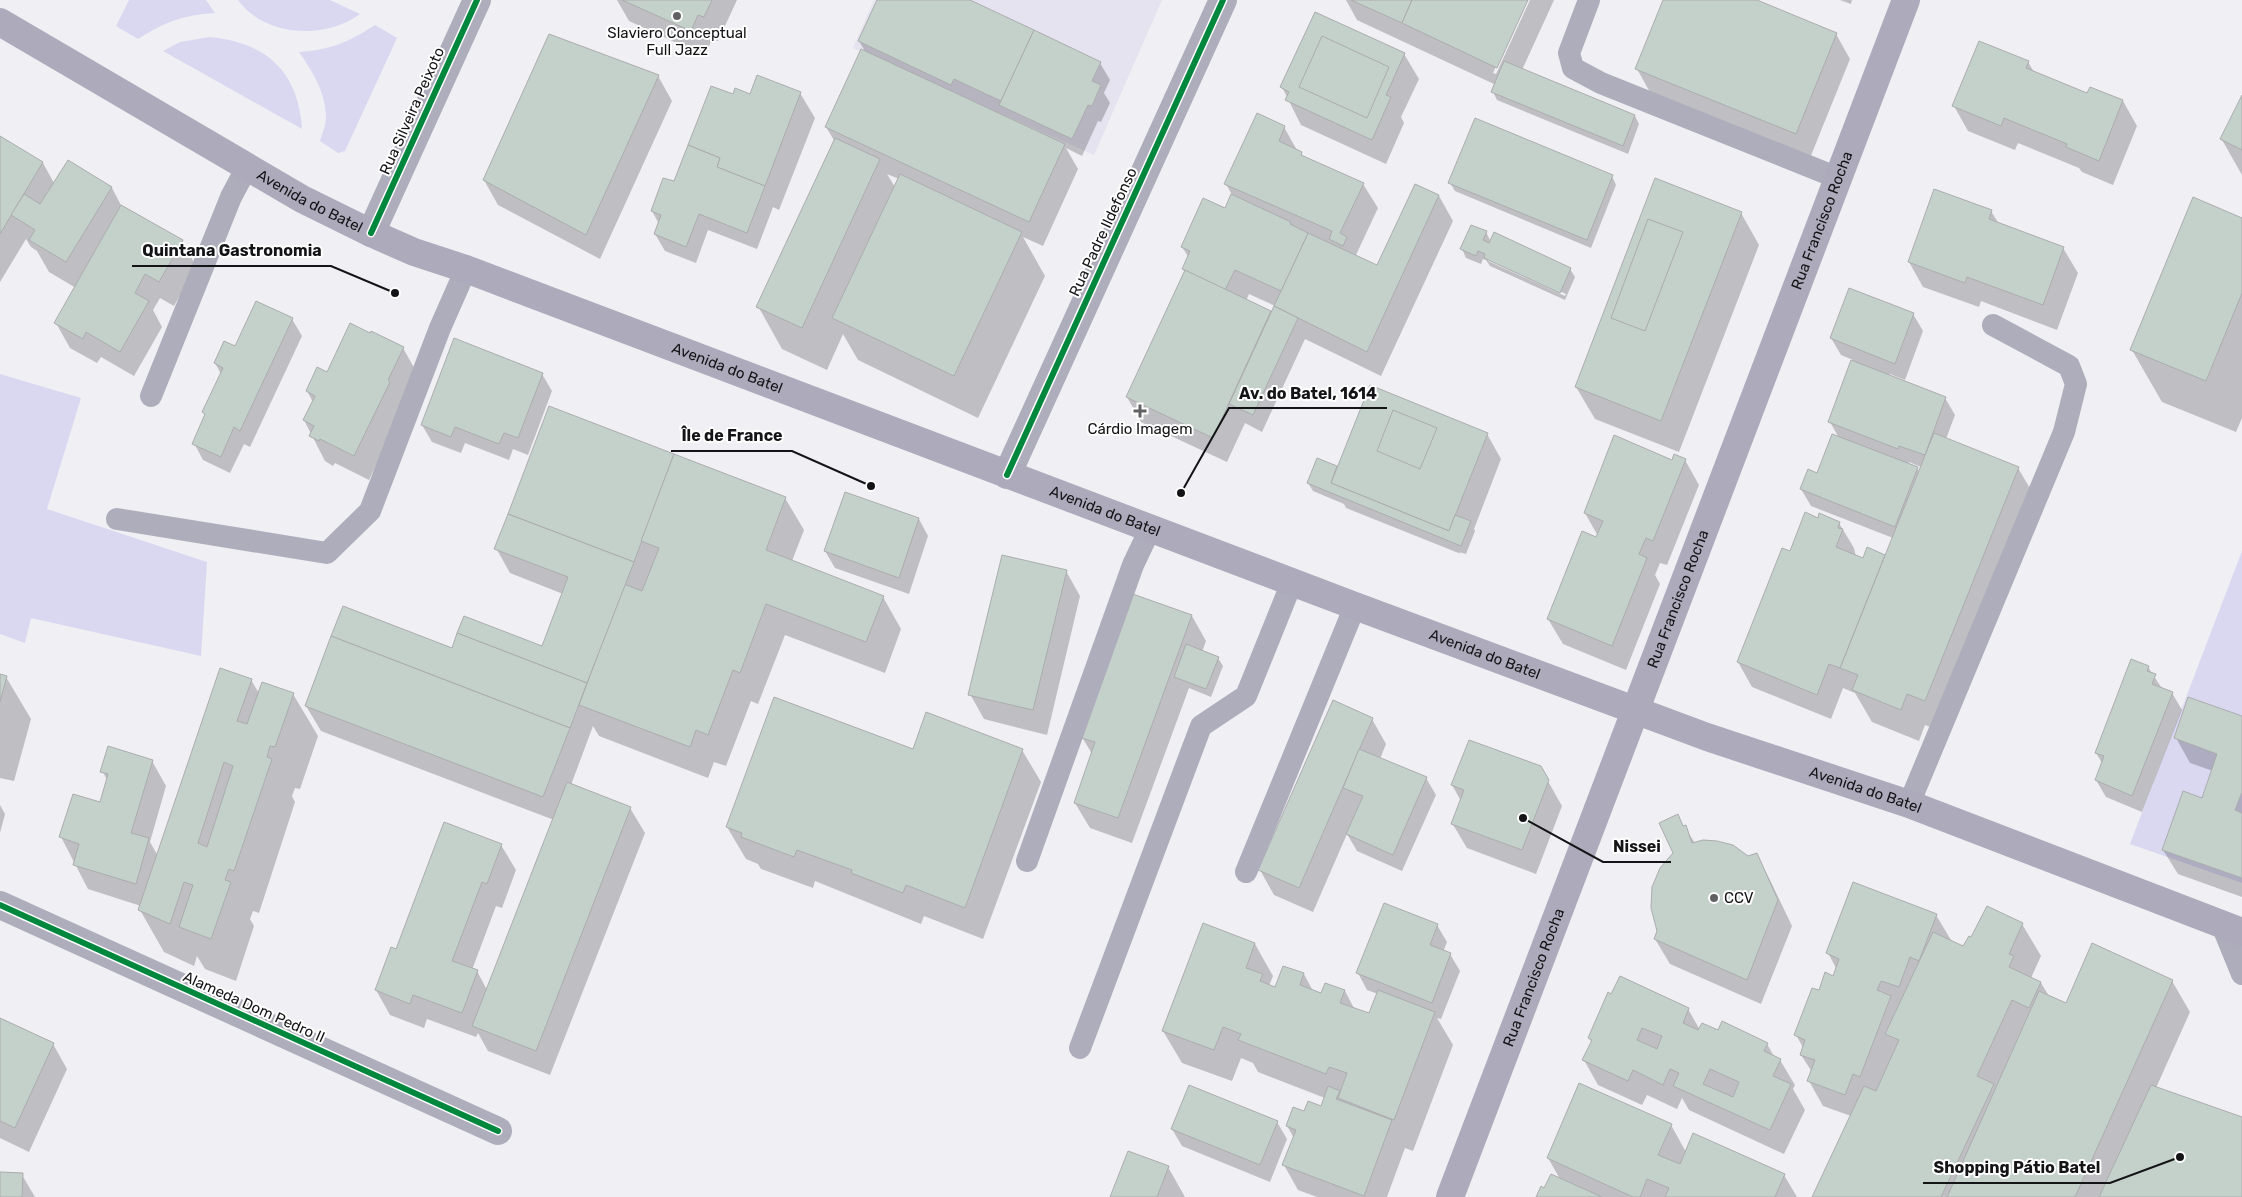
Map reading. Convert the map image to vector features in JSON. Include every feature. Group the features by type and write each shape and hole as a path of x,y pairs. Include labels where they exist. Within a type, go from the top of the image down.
{"main road":[{"name":"Rua Francisco Rocha","path":"1450,1197 1906,0"},
{"name":"Avenida do Batel","path":"0,22 302,199 414,252 466,269 1150,529 1634,710 1707,737 1909,804 2232,928"}],"street":[{"name":"Rua Silveira Peixoto","path":"371,233 477,0"},
{"name":"Rua Padre Ildefonso","path":"1007,475 1223,0"},
{"name":"Alameda Dom Pedro II","path":"0,905 498,1131"}],"lane":[{"path":"1589,0 1569,53 1573,68 1601,83 1838,178"},
{"path":"151,396 231,197 248,166"},
{"path":"117,519 327,553 370,511 440,328 466,269"},
{"path":"1909,804 2064,432 2076,384 2069,366 1993,325"},
{"path":"1027,861 1133,564 1150,529"},
{"path":"1080,1048 1200,726 1246,696 1292,582"},
{"path":"1246,872 1355,606"},
{"path":"2232,928 2242,974"}],"shaded area":[{"path":"129,0 206,0 215,13 175,20 138,39 116,26"},
{"path":"238,0 330,0 360,14 330,28 296,31 279,28 264,21 250,12"},
{"path":"874,0 1162,0 1094,155 853,48"},
{"path":"375,25 397,38 345,151 338,153 320,141 326,121 324,100 314,75 299,52 339,44"},
{"path":"210,37 230,40 248,46 263,53 276,63 294,91 302,129 163,51 180,42"},
{"path":"0,374 81,398 47,509 207,562 201,656 31,618 25,643 0,634"},
{"path":"2242,551 2242,883 2130,844"}],"building":[{"name":"Slaviero Conceptual Full Jazz","path":"622,0 712,0 704,17 698,15 691,31"},
{"path":"877,0 970,0 1034,30 1001,101 954,79 951,85 858,41"},
{"path":"1351,0 1412,0 1402,23"},
{"path":"1412,0 1528,0 1497,68 1402,23"},
{"path":"1663,0 1757,0 1837,33 1796,134 1635,69"},
{"path":"1315,12 1405,53 1386,95 1391,97 1372,140 1285,100 1289,92 1280,87"},
{"path":"1034,30 1101,62 1092,81 1101,85 1092,106 1088,105 1072,139 999,105"},
{"path":"549,34 659,75 586,235 483,180"},
{"path":"1322,36 1389,67 1367,118 1299,87"},
{"path":"1979,41 2029,61 2026,68 2087,93 2090,87 2123,100 2099,161 2066,147 2067,144 2004,118 2001,126 1952,106"},
{"path":"861,49 1065,144 1029,222 825,127"},
{"path":"1504,61 1635,115 1623,146 1491,92"},
{"path":"757,75 801,92 765,186 717,167 720,158 688,145 711,86 733,94 735,88 750,94"},
{"path":"2242,95 2242,150 2220,139"},
{"path":"1257,113 1285,126 1279,141 1302,152 1301,155 1364,183 1340,233 1347,237 1343,246 1329,239 1332,231 1224,184"},
{"path":"1475,118 1613,175 1587,240 1448,183"},
{"path":"0,136 43,162 0,234"},
{"path":"835,138 880,159 802,328 756,307"},
{"path":"688,145 720,158 717,167 765,186 747,233 699,214 686,247 654,234 661,215 651,211 663,178 674,181"},
{"path":"68,160 112,187 66,262 29,240 35,230 11,215 24,194 40,204"},
{"path":"900,174 1022,232 954,376 832,318"},
{"path":"1655,178 1742,212 1661,421 1575,387"},
{"path":"1415,184 1439,195 1367,352 1274,306 1308,233 1377,265"},
{"path":"1934,189 1992,210 1989,219 2064,247 2043,305 1967,277 1965,283 1908,262"},
{"path":"1231,194 1291,222 1290,224 1308,233 1281,291 1235,270 1225,290 1182,269 1190,251 1181,247 1203,198 1225,208"},
{"path":"2193,197 2242,218 2242,293 2206,381 2130,350"},
{"path":"121,205 183,240 159,282 145,274 135,293 149,301 120,352 86,332 83,339 54,323"},
{"path":"1648,219 1683,232 1645,331 1611,318"},
{"path":"1471,225 1487,231 1483,240 1489,243 1494,232 1571,268 1560,293 1484,258 1485,254 1478,251 1476,256 1460,249"},
{"path":"1185,270 1271,311 1213,438 1126,397"},
{"path":"1849,288 1914,313 1895,364 1830,338"},
{"path":"256,301 293,318 240,431 234,427 221,457 192,444 205,414 202,412 223,368 214,363 224,341 235,346"},
{"path":"1274,306 1298,318 1253,415 1229,404"},
{"path":"350,323 404,347 388,380 390,382 354,456 320,439 319,441 309,436 314,426 303,420 315,396 306,391 317,367 327,372"},
{"path":"454,338 543,373 518,438 504,433 499,444 455,427 451,437 421,425"},
{"path":"1851,360 1946,397 1925,455 1899,446 1898,449 1828,422"},
{"path":"1370,385 1488,433 1449,531 1331,483"},
{"path":"549,406 674,454 634,562 508,514"},
{"path":"1393,410 1437,428 1420,469 1377,451"},
{"path":"1934,433 2019,467 1925,701 1907,694 1901,710 1852,690 1858,675 1840,668"},
{"path":"1832,434 1918,467 1895,527 1800,489 1808,469 1817,473"},
{"path":"1614,435 1672,460 1674,454 1686,459 1653,541 1646,538 1639,554 1647,558 1612,646 1547,619 1582,531 1596,537 1603,521 1584,513"},
{"path":"674,454 786,497 766,550 884,596 866,642 766,604 740,673 733,670 708,735 696,730 690,747 579,705 624,584 642,591 659,548 641,541"},
{"path":"1317,458 1337,466 1331,483 1449,531 1455,515 1471,521 1461,546 1307,483"},
{"path":"845,492 919,518 899,578 824,551"},
{"path":"1805,512 1818,518 1819,513 1840,522 1838,528 1843,529 1836,547 1863,558 1867,547 1885,555 1840,668 1829,664 1817,695 1737,662 1782,548 1790,551"},
{"path":"508,514 634,562 587,683 457,633 464,616 542,646 568,577 494,549"},
{"path":"1002,555 1067,570 1033,710 968,695"},
{"path":"1130,593 1192,615 1118,818 1074,803 1095,742 1081,738"},
{"path":"343,606 452,648 457,633 587,683 570,728 331,636"},
{"path":"331,636 570,728 543,797 305,706"},
{"path":"1186,644 1219,657 1206,689 1174,677"},
{"path":"2131,659 2149,666 2147,671 2156,674 2152,684 2173,692 2132,796 2095,780 2104,756 2095,753"},
{"path":"220,668 252,679 237,721 247,724 262,682 294,693 275,747 270,746 267,757 272,759 234,871 229,869 225,880 231,882 211,939 179,927 193,885 184,882 170,924 138,910","holes":["224,762 233,766 207,847 198,843"]},
{"path":"0,674 7,676 0,702"},
{"path":"774,697 913,749 926,712 1023,749 965,908 906,885 903,893 851,873 852,870 797,850 794,857 741,837 742,833 726,827"},
{"path":"2188,697 2242,716 2242,792 2235,810 2242,813 2242,878 2162,850 2183,791 2202,798 2217,754 2174,738"},
{"path":"1333,700 1373,718 1299,888 1258,870"},
{"path":"1469,740 1541,766 1549,780 1522,850 1451,824 1464,790 1451,785"},
{"path":"108,746 153,760 131,833 149,838 136,884 73,865 79,844 59,837 73,794 100,802 108,774 100,772"},
{"path":"1359,749 1427,777 1393,855 1346,834 1363,796 1343,788"},
{"path":"567,782 631,807 536,1051 472,1026"},
{"name":"CCV","path":"1678,814 1683,826 1686,825 1692,843 1703,840 1717,841 1733,845 1748,856 1757,853 1778,900 1747,980 1654,939 1657,931 1651,908 1652,887 1660,868 1673,853 1659,823"},
{"path":"444,822 502,844 487,884 482,882 452,961 478,970 462,1013 413,995 410,1004 375,990 391,947 396,949"},
{"path":"1853,882 1937,914 1919,961 1910,957 1899,987 1881,981 1877,990 1891,996 1860,1077 1853,1074 1845,1095 1807,1081 1815,1060 1800,1055 1805,1040 1794,1035 1812,988 1819,990 1825,972 1833,976 1839,959 1826,953"},
{"path":"1384,903 1438,924 1430,945 1451,953 1432,1003 1356,973"},
{"path":"1987,906 2023,923 2009,954 2014,956 2009,967 2041,982 2029,1008 2012,1000 1977,1076 1994,1084 1941,1197 1812,1197 1864,1086 1876,1091 1899,1040 1885,1034 1933,932 1963,946 1969,936 1971,937"},
{"path":"1203,923 1255,943 1246,968 1263,974 1260,981 1275,987 1283,966 1304,973 1300,985 1321,993 1325,983 1345,990 1340,1003 1369,1013 1378,990 1435,1012 1394,1120 1338,1098 1347,1073 1329,1067 1326,1074 1238,1040 1241,1034 1223,1027 1214,1050 1162,1031"},
{"path":"2092,943 2173,980 2075,1197 1947,1197 2039,991 2066,1003"},
{"path":"1620,976 1689,1008 1683,1023 1698,1030 1702,1023 1718,1030 1722,1021 1768,1043 1764,1051 1781,1059 1773,1076 1791,1084 1770,1130 1673,1086 1679,1073 1670,1069 1663,1085 1633,1070 1628,1081 1582,1060 1592,1040 1588,1038 1608,992 1611,994","holes":["1642,1028 1662,1036 1657,1049 1637,1040","1710,1069 1739,1082 1733,1097 1703,1084"]},
{"path":"0,1018 54,1043 15,1128 0,1121"},
{"path":"1579,1083 1672,1124 1658,1155 1680,1164 1693,1133 1785,1174 1775,1197 1665,1197 1669,1188 1647,1179 1640,1197 1633,1197 1547,1158"},
{"path":"1189,1085 1278,1121 1260,1165 1171,1129"},
{"path":"2151,1085 2242,1117 2242,1197 2099,1197"},
{"path":"1328,1086 1340,1091 1336,1099 1392,1120 1364,1196 1282,1165 1296,1130 1286,1126 1293,1107 1304,1111 1308,1101 1321,1106"},
{"path":"1128,1151 1169,1166 1157,1197 1110,1197"},
{"path":"0,1172 23,1173 22,1197 0,1197"},
{"path":"1551,1174 1602,1197 1536,1197 1541,1186 1544,1188"}],"cycle path":[{"path":"371,233 477,0"},
{"path":"1007,475 1223,0"},
{"path":"0,905 498,1131"}],"place":[{"name":"Slaviero Conceptual Full Jazz","path":"677,16"},
{"name":"Quintana Gastronomia","path":"395,293"},
{"name":"Cárdio Imagem","path":"1140,411"},
{"name":"Île de France","path":"871,486"},
{"name":"Av. do Batel, 1614","path":"1181,493"},
{"name":"Nissei","path":"1523,818"},
{"name":"CCV","path":"1714,898"},
{"name":"Shopping Pátio Batel","path":"2180,1157"}]}
